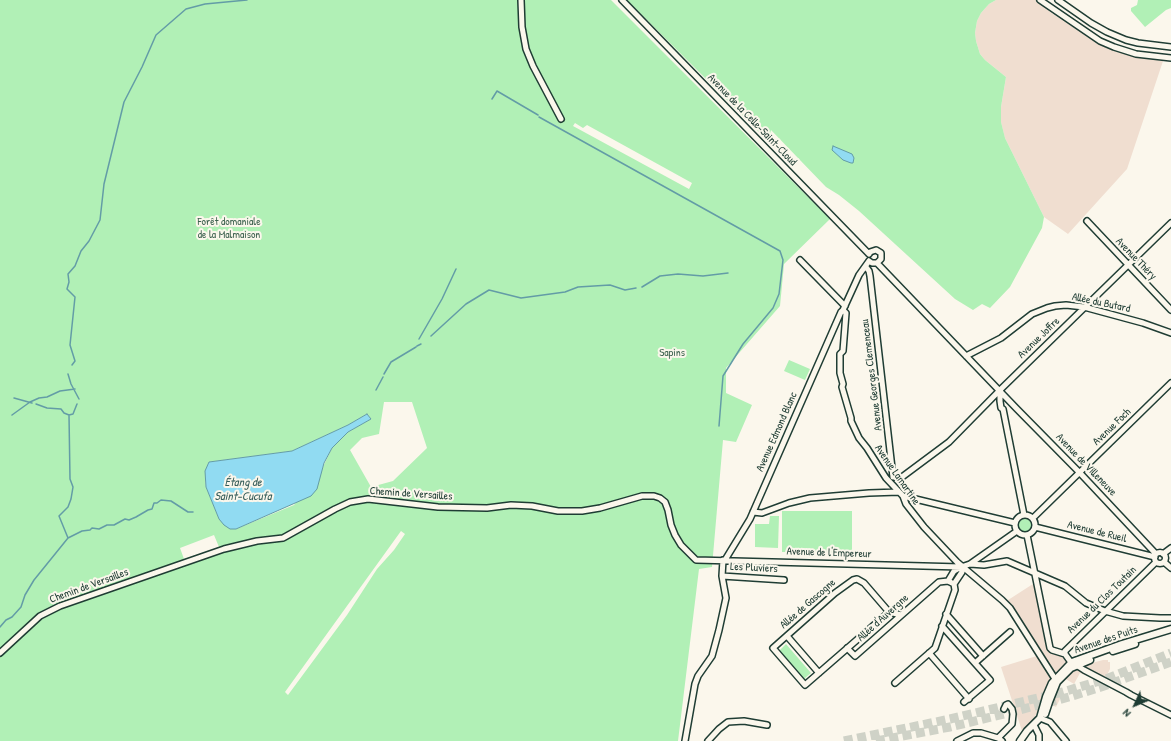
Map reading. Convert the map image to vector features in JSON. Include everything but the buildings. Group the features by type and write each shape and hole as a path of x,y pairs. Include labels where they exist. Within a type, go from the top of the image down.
{"street":[{"path":"522,0 522,27 526,49 533,66 561,119"},
{"name":"Avenue de la Celle-Saint-Cloud","path":"622,0 869,254 870,252 876,250 881,253 882,259 877,263"},
{"path":"1040,0 1100,41 1114,48 1136,54 1171,58"},
{"path":"1058,0 1091,23 1126,40 1171,47"},
{"name":"Avenue Théry","path":"1086,221 1171,310"},
{"name":"Avenue Joffre","path":"892,479 902,477 949,442 1084,307 1171,223"},
{"path":"869,254 869,261 872,263 877,263 1000,391 1001,408 1003,409 1024,515"},
{"path":"800,260 844,308"},
{"name":"Avenue Edmond Blanc","path":"724,560 746,527 841,312 859,275 869,261"},
{"name":"Avenue Georges Clemenceau","path":"866,267 870,276 892,479"},
{"name":"Allée du Butard","path":"966,356 1001,338 1032,314 1047,308 1066,305 1084,307 1143,323 1171,333"},
{"name":"Avenue Lamartine","path":"844,308 846,313 843,351 840,354 840,373 842,376 842,387 850,421 859,438 886,478 892,479 914,516 961,566 1010,608 1056,680"},
{"path":"834,328 840,329 844,333"},
{"name":"Avenue Foch","path":"1033,518 1171,383"},
{"name":"Avenue de Villeneuve","path":"1000,391 1080,473 1156,558"},
{"path":"1003,409 1009,401"},
{"path":"753,512 762,513 789,503 810,498 899,492"},
{"name":"Chemin de Versailles","path":"0,653 40,616 60,606 224,549 257,541 283,538 350,502 368,499 438,507 488,508 512,505 582,511 600,508 642,496 654,496 665,502 675,535 681,545 696,560"},
{"path":"903,496 1015,522"},
{"path":"1028,515 1033,518 1035,521 1035,527 1033,532 1027,535 1020,534 1017,531 1015,522 1019,516 1028,515"},
{"name":"Avenue de Rueil","path":"1035,527 1156,558"},
{"path":"970,564 1017,531"},
{"path":"1027,535 1050,648 1065,654 1074,664 1171,715"},
{"path":"1171,548 1164,558 1160,564 1156,558 1160,553 1164,558 1171,568"},
{"name":"Avenue du Clos Toutain","path":"1065,654 1065,651 1156,558"},
{"path":"1164,558 1171,560"},
{"name":"Avenue de l'Empereur","path":"696,560 961,566 970,564"},
{"path":"685,741 695,684 698,676 712,656 726,598 722,576 724,560"},
{"path":"970,564 984,565 1007,561 1033,569 1065,586 1086,603 1105,611 1128,617 1171,618"},
{"path":"895,683 935,648 954,587 962,572 961,566 954,571 948,581 954,587 961,592"},
{"name":"Les Pluviers","path":"722,576 784,580"},
{"name":"Allée de Gascogne","path":"819,673 805,685 773,648 849,582 857,579 864,583 889,612"},
{"name":"Allée d'Auvergne","path":"848,648 855,656 939,582 948,581"},
{"path":"786,636 819,673 889,612 901,615"},
{"path":"946,614 983,656"},
{"path":"928,653 966,701 990,680 942,626"},
{"name":"Avenue des Puits","path":"1020,741 1042,718 1056,680 1074,664 1171,629"},
{"path":"975,663 1010,632"},
{"name":"Avenue des Puits","path":"1133,643 1171,632"},
{"path":"957,741 973,733 981,733 1000,740 1012,724 1012,709 1008,704 1004,709"},
{"path":"1042,718 1050,722 1066,741"},
{"path":"708,741 730,721 744,721 768,725"},
{"path":"1035,727 1039,735 1039,741"}],"shaded area":[{"path":"996,0 1037,0 1050,12 1095,41 1117,52 1163,61 1127,169 1068,234 1044,217 1005,138 1001,122 1001,107 1006,77 980,54 975,33 977,21 981,13 989,4"},
{"path":"1036,582 1050,648 1059,651 1070,661 1088,664 1108,660 1108,662 1110,662 1110,669 1106,677 1088,670 1085,675 1080,673 1074,684 1064,678 1056,694 1061,697 1056,707 1041,700 1039,709 1032,722 1022,731 1001,667 1040,655 1005,602"}],"green space":[{"name":"Forêt domaniale de la Malmaison","path":"0,0 611,0 830,219 784,264 780,306 726,368 726,393 752,405 736,442 723,440 712,567 699,569 678,741 0,741","holes":["575,123 583,128 587,125 692,183 689,189 573,126","384,402 412,402 427,448 393,481 371,487 350,450 362,438 379,434","367,414 371,419 348,432 332,448 321,471 294,505 236,529 219,519 206,487 205,478 209,462 292,451 348,425","401,531 405,534 394,550 377,569 347,615 288,695 285,692","214,535 219,547 184,559 180,548"]},
{"path":"627,0 996,0 989,4 981,13 977,21 975,33 976,41 980,54 985,60 1006,77 1001,107 1001,122 1005,138 1044,217 1042,228 1010,287 990,308 982,304 973,310 955,299 859,211 826,187 771,130 766,139"},
{"path":"1138,0 1171,0 1171,8 1166,10 1145,27 1131,11 1131,8 1137,5"},
{"path":"789,360 810,369 805,380 784,371"},
{"path":"782,511 852,511 852,553 782,552"},
{"path":"770,516 779,516 778,548 755,547 755,524 769,524"},
{"path":"1025,517 1031,519 1033,525 1031,531 1025,533 1019,531 1017,525 1019,519"},
{"path":"786,644 811,673 805,678 807,681 805,681 778,652"}],"water":[{"path":"833,146 852,154 854,158 853,163 843,160 832,150"},
{"name":"Étang de Saint-Cucufa","path":"367,414 371,419 348,432 332,448 324,463 317,489 311,496 236,529 230,529 219,519 206,487 205,471 209,462 292,451 348,425"}],"waterway":[{"path":"72,365 75,361 70,345 75,297 67,289 69,282 68,274 75,266 81,251 89,241 100,220 104,184 124,102 156,35 186,9 205,4 247,0"},
{"path":"492,99 497,91 538,115"},
{"path":"539,117 780,251 783,260 779,294 773,308 743,344 723,376 719,426"},
{"path":"419,339 442,299 456,269"},
{"path":"642,287 660,276 678,274 703,276 728,273"},
{"path":"431,336 466,304 489,290 521,298 565,292 578,287 610,285 625,290 636,288"},
{"path":"417,346 421,344"},
{"path":"384,374 391,362 416,347"},
{"path":"68,374 71,384 79,399"},
{"path":"376,390 383,377"},
{"path":"12,415 30,402 39,398 47,397 60,391 75,389"},
{"path":"14,398 32,403"},
{"path":"36,404 47,408 61,409 64,413 69,415"},
{"path":"68,538 59,516 68,507 73,487 70,479 69,415 73,414 77,404"},
{"path":"0,627 21,607 25,595 34,580 68,538 92,528 99,529 107,525 114,525 125,519 129,520 152,509 154,503 161,500 171,501 188,512 193,512"}],"tunnel":[{"path":"844,741 950,719 1063,692 1106,679 1171,653"},
{"path":"876,741 950,727 1069,697 1171,662"}],"park label":[{"name":"Sapins","path":"672,353"}]}
